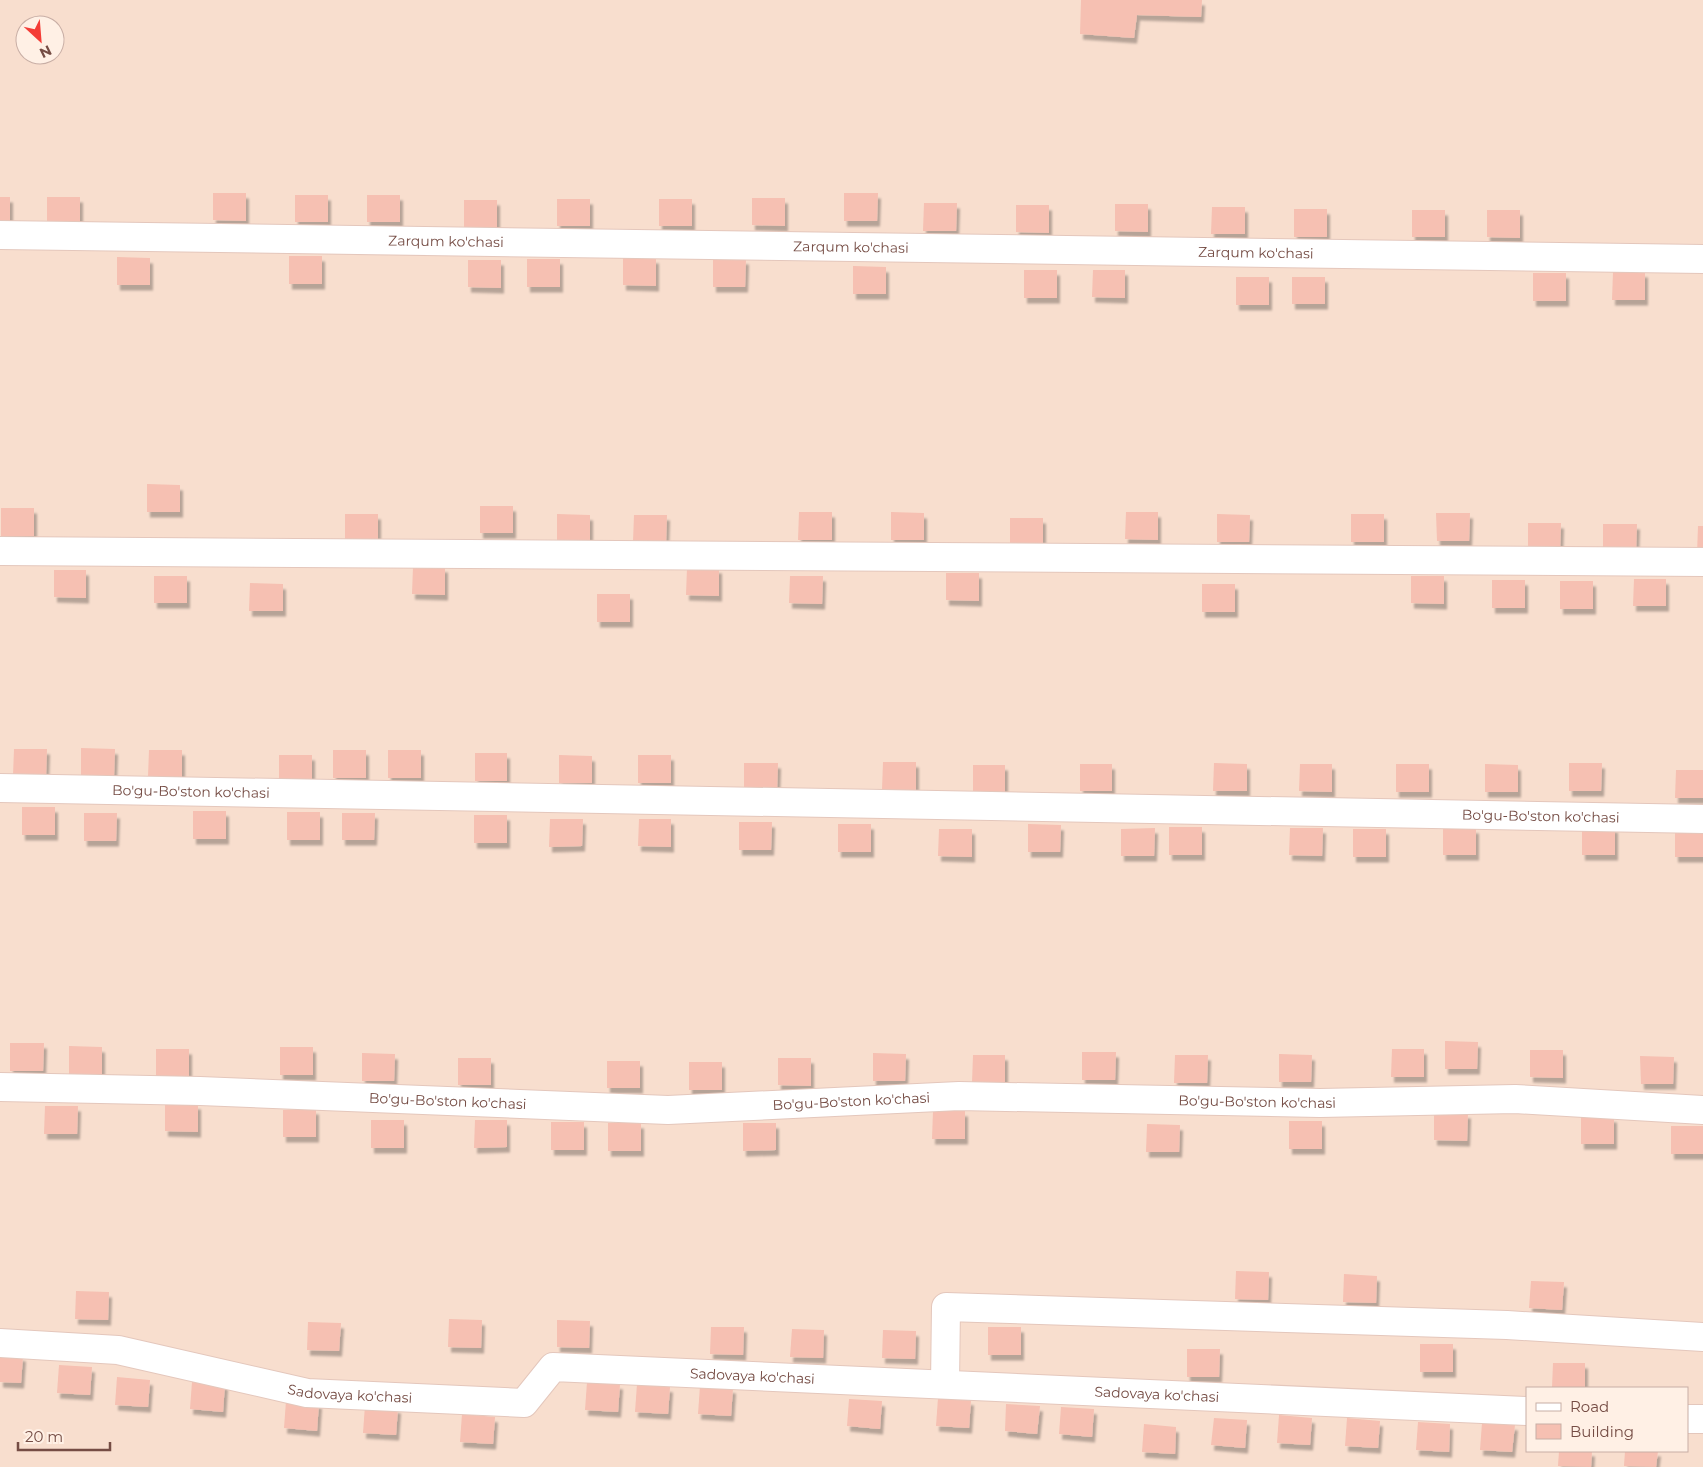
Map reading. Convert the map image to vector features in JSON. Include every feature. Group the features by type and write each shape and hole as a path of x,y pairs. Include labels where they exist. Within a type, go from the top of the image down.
{"street":[{"name":"Zarqum ko'chasi","path":"0,235 1703,259"},
{"path":"0,550 1703,562"},
{"name":"Bo'gu-Bo'ston ko'chasi","path":"0,788 1703,819"},
{"name":"Bo'gu-Bo'ston ko'chasi","path":"0,1087 200,1092 668,1110 959,1096 1320,1104 1514,1099 1703,1110"},
{"path":"944,1384 946,1307 1507,1325 1703,1337"},
{"name":"Sadovaya ko'chasi","path":"0,1343 118,1350 307,1393 514,1403 524,1403 553,1367 1526,1411"},
{"path":"1688,1419 1703,1420"}],"shaded area":[{"path":"0,0 1703,0 1703,1467 0,1467"}],"building":[{"path":"1081,0 1202,0 1201,17 1137,15 1134,38 1080,34"},
{"path":"213,193 246,193 246,221 213,220"},
{"path":"844,193 878,193 877,221 844,221"},
{"path":"295,195 328,195 328,222 295,222"},
{"path":"367,195 400,195 400,222 367,222"},
{"path":"0,197 10,197 10,225 0,225"},
{"path":"47,197 80,197 80,224 47,224"},
{"path":"752,198 785,198 785,226 752,225"},
{"path":"557,199 590,199 590,226 557,226"},
{"path":"659,199 692,199 692,226 659,226"},
{"path":"464,200 497,200 497,228 464,228"},
{"path":"924,203 957,203 956,231 923,231"},
{"path":"1115,204 1148,204 1148,232 1115,231"},
{"path":"1016,205 1049,205 1049,233 1016,232"},
{"path":"1212,207 1245,207 1245,234 1211,234"},
{"path":"1294,209 1327,209 1327,237 1294,237"},
{"path":"1412,210 1445,210 1445,237 1412,237"},
{"path":"1487,210 1520,210 1520,238 1487,237"},
{"path":"289,256 322,256 322,284 289,284"},
{"path":"117,257 150,258 150,285 117,285"},
{"path":"623,258 656,258 656,286 623,285"},
{"path":"527,259 560,259 560,287 527,287"},
{"path":"713,259 746,259 745,287 713,287"},
{"path":"468,260 501,260 501,288 468,287"},
{"path":"853,266 886,267 886,294 853,294"},
{"path":"1024,270 1057,270 1057,298 1024,298"},
{"path":"1093,270 1125,270 1125,298 1092,297"},
{"path":"1613,272 1645,272 1645,300 1612,300"},
{"path":"1533,273 1566,273 1566,301 1533,301"},
{"path":"1236,277 1269,277 1269,305 1236,305"},
{"path":"1292,277 1325,277 1325,304 1292,304"},
{"path":"147,484 180,485 180,512 147,512"},
{"path":"480,506 513,506 513,533 480,533"},
{"path":"1,508 34,508 34,536 1,536"},
{"path":"799,512 832,512 832,540 798,540"},
{"path":"891,512 924,513 924,540 891,540"},
{"path":"1126,512 1158,512 1158,540 1125,539"},
{"path":"1436,513 1470,513 1469,541 1437,541"},
{"path":"345,514 378,514 378,542 345,542"},
{"path":"557,514 590,515 590,542 557,542"},
{"path":"1217,514 1250,515 1249,542 1217,542"},
{"path":"1351,514 1384,514 1384,542 1351,542"},
{"path":"634,515 667,515 666,543 633,542"},
{"path":"1010,518 1043,518 1043,545 1010,545"},
{"path":"1528,523 1561,523 1560,551 1528,551"},
{"path":"1603,524 1637,524 1636,551 1603,551"},
{"path":"1698,526 1703,526 1703,554 1697,554"},
{"path":"413,567 445,567 445,595 412,594"},
{"path":"687,568 719,568 719,596 686,595"},
{"path":"54,570 86,570 86,598 54,597"},
{"path":"946,573 979,573 979,601 946,600"},
{"path":"154,576 187,576 187,603 154,603"},
{"path":"790,576 823,576 822,604 789,603"},
{"path":"1411,576 1444,576 1444,604 1411,603"},
{"path":"1634,579 1666,579 1666,606 1633,606"},
{"path":"1492,580 1525,580 1525,608 1492,608"},
{"path":"1560,581 1593,581 1593,609 1560,609"},
{"path":"250,583 283,584 283,611 249,611"},
{"path":"1202,584 1235,584 1235,612 1202,612"},
{"path":"597,594 630,594 630,622 597,622"},
{"path":"81,748 115,749 114,776 81,776"},
{"path":"14,749 47,749 46,776 13,776"},
{"path":"149,750 182,750 182,777 148,777"},
{"path":"333,750 366,750 366,778 333,778"},
{"path":"388,750 421,750 421,778 388,778"},
{"path":"475,753 507,753 507,781 475,781"},
{"path":"279,755 312,755 312,783 279,783"},
{"path":"559,755 592,756 592,783 559,783"},
{"path":"638,755 671,755 671,783 638,783"},
{"path":"883,762 916,762 916,790 882,790"},
{"path":"744,763 778,763 777,791 744,791"},
{"path":"1214,763 1247,764 1247,791 1213,791"},
{"path":"1569,763 1602,763 1601,791 1569,791"},
{"path":"1080,764 1112,764 1112,791 1080,791"},
{"path":"1300,764 1332,764 1332,792 1299,791"},
{"path":"1396,764 1429,764 1429,792 1396,792"},
{"path":"1485,764 1518,765 1518,792 1485,792"},
{"path":"973,765 1005,765 1005,793 973,793"},
{"path":"1676,770 1703,770 1703,798 1675,798"},
{"path":"22,807 55,807 55,835 22,835"},
{"path":"193,811 226,811 226,839 193,839"},
{"path":"287,812 320,812 320,840 287,840"},
{"path":"84,813 117,813 116,841 84,841"},
{"path":"342,813 375,813 374,840 342,840"},
{"path":"474,815 507,815 507,843 474,843"},
{"path":"550,819 583,819 582,846 549,847"},
{"path":"639,819 671,819 671,847 638,846"},
{"path":"739,822 772,822 771,850 739,850"},
{"path":"838,824 871,824 871,852 838,852"},
{"path":"1028,824 1061,825 1060,852 1028,852"},
{"path":"1169,827 1202,827 1202,855 1169,855"},
{"path":"1582,827 1615,827 1615,855 1582,855"},
{"path":"1155,828 1154,856 1121,856 1121,829"},
{"path":"1290,828 1323,828 1322,856 1289,855"},
{"path":"1443,828 1476,828 1476,855 1443,855"},
{"path":"939,829 972,829 972,857 938,856"},
{"path":"1353,829 1386,829 1386,857 1353,857"},
{"path":"1675,829 1703,829 1703,857 1675,857"},
{"path":"1445,1041 1478,1042 1477,1069 1445,1069"},
{"path":"10,1043 44,1043 43,1071 10,1071"},
{"path":"69,1046 102,1047 102,1074 69,1074"},
{"path":"280,1047 313,1047 313,1075 280,1075"},
{"path":"156,1049 189,1049 189,1077 156,1077"},
{"path":"1392,1049 1424,1049 1424,1077 1391,1077"},
{"path":"1530,1050 1563,1050 1563,1078 1530,1077"},
{"path":"1082,1052 1116,1052 1115,1080 1082,1080"},
{"path":"362,1053 395,1054 394,1081 362,1081"},
{"path":"873,1053 906,1054 905,1081 873,1081"},
{"path":"1279,1054 1312,1055 1311,1082 1279,1082"},
{"path":"973,1055 1005,1055 1005,1083 972,1083"},
{"path":"1175,1055 1208,1055 1207,1083 1174,1083"},
{"path":"1640,1056 1674,1057 1673,1084 1641,1084"},
{"path":"458,1058 491,1058 491,1085 458,1085"},
{"path":"778,1058 811,1058 811,1086 778,1085"},
{"path":"607,1061 640,1061 640,1088 607,1088"},
{"path":"689,1062 722,1062 722,1090 689,1090"},
{"path":"165,1104 198,1104 198,1132 165,1131"},
{"path":"45,1106 78,1106 77,1134 44,1134"},
{"path":"316,1109 316,1137 283,1137 283,1110"},
{"path":"933,1111 965,1111 965,1139 932,1139"},
{"path":"1434,1113 1468,1113 1467,1141 1434,1140"},
{"path":"1581,1117 1614,1117 1614,1144 1581,1144"},
{"path":"371,1120 404,1120 404,1148 371,1148"},
{"path":"475,1120 507,1120 507,1147 474,1148"},
{"path":"1289,1121 1322,1121 1322,1149 1289,1149"},
{"path":"551,1122 584,1122 584,1150 551,1150"},
{"path":"608,1123 641,1123 641,1151 608,1151"},
{"path":"743,1123 776,1123 776,1150 743,1151"},
{"path":"1147,1124 1180,1125 1179,1152 1146,1152"},
{"path":"1671,1126 1703,1126 1703,1154 1671,1154"},
{"path":"1236,1271 1269,1272 1268,1300 1235,1299"},
{"path":"1344,1274 1377,1276 1376,1303 1343,1302"},
{"path":"1531,1281 1564,1282 1562,1310 1529,1308"},
{"path":"76,1291 109,1292 108,1320 75,1319"},
{"path":"449,1319 482,1320 481,1348 448,1347"},
{"path":"557,1320 590,1321 589,1348 557,1347"},
{"path":"308,1322 341,1323 339,1351 307,1350"},
{"path":"711,1327 744,1327 743,1355 710,1354"},
{"path":"988,1327 1021,1327 1021,1355 988,1355"},
{"path":"792,1329 824,1330 823,1358 790,1357"},
{"path":"883,1330 916,1331 915,1359 882,1358"},
{"path":"1420,1344 1453,1344 1453,1372 1420,1372"},
{"path":"1187,1349 1220,1349 1219,1377 1187,1377"},
{"path":"0,1354 23,1356 21,1383 0,1382"},
{"path":"1553,1363 1585,1363 1585,1387 1552,1387"},
{"path":"59,1365 92,1367 90,1395 57,1393"},
{"path":"117,1377 150,1380 148,1407 115,1405"},
{"path":"192,1382 225,1384 223,1412 190,1409"},
{"path":"587,1382 620,1384 618,1412 585,1410"},
{"path":"637,1384 670,1387 668,1414 635,1412"},
{"path":"700,1386 733,1388 731,1416 698,1414"},
{"path":"938,1398 971,1400 969,1428 936,1426"},
{"path":"849,1399 882,1401 880,1429 847,1426"},
{"path":"286,1401 319,1403 317,1431 284,1428"},
{"path":"1006,1404 1040,1406 1037,1434 1005,1431"},
{"path":"365,1405 398,1408 396,1435 363,1433"},
{"path":"1061,1407 1094,1409 1092,1437 1059,1434"},
{"path":"462,1414 495,1417 493,1444 460,1442"},
{"path":"1279,1415 1312,1418 1310,1445 1277,1443"},
{"path":"1214,1418 1247,1420 1245,1448 1211,1445"},
{"path":"1347,1418 1380,1421 1378,1448 1345,1446"},
{"path":"1418,1422 1450,1424 1449,1452 1416,1450"},
{"path":"1482,1423 1515,1425 1512,1452 1480,1450"},
{"path":"1144,1424 1176,1427 1175,1454 1142,1452"},
{"path":"1559,1452 1592,1452 1591,1467 1558,1466"},
{"path":"1625,1452 1658,1452 1656,1467 1624,1466"}]}
